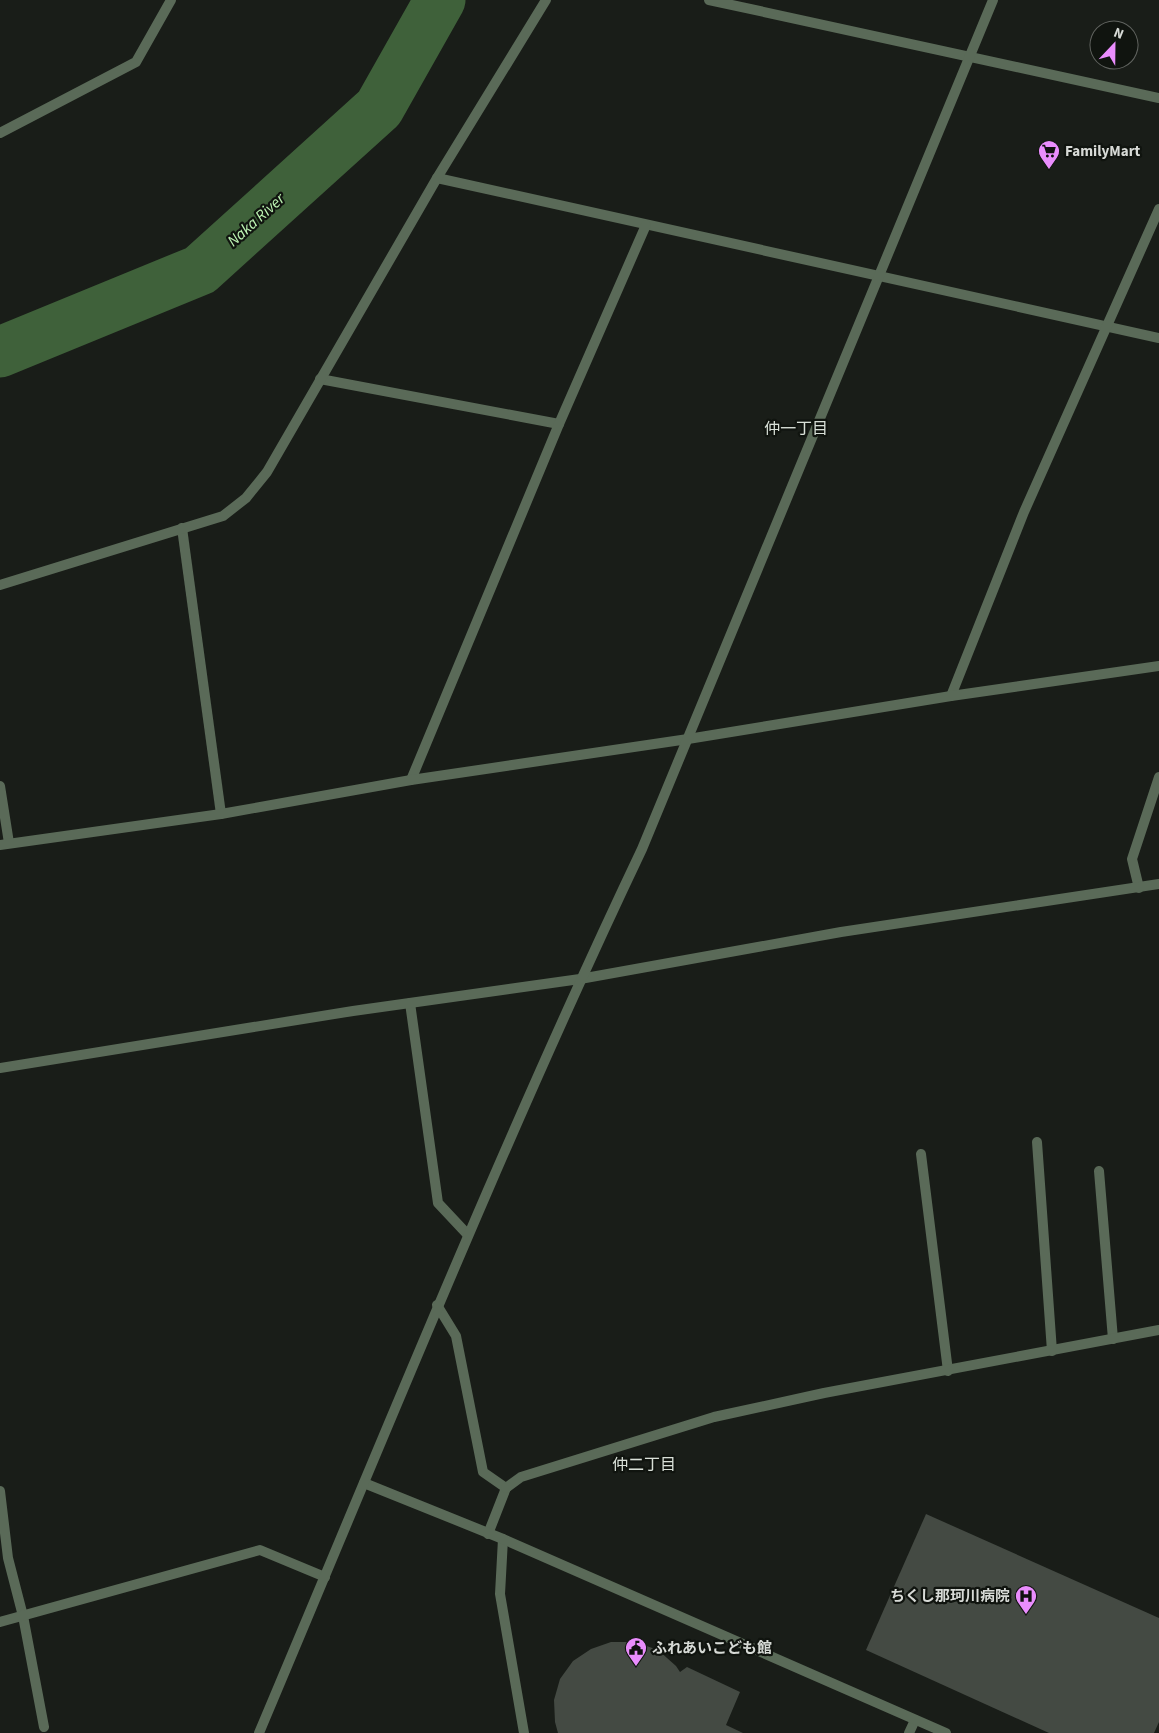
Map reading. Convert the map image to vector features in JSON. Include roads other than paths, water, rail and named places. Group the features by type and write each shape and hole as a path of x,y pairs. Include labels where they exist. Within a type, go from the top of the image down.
{"street":[{"path":"0,133 136,62 171,0"},
{"path":"0,584 223,516 246,498 267,472 437,178 546,0"},
{"path":"709,0 1159,98"},
{"path":"259,1733 437,1305 580,979 642,849 993,0"},
{"path":"437,178 1159,338"},
{"path":"952,696 1024,512 1159,209"},
{"path":"411,780 559,424 646,225"},
{"path":"320,379 559,424"},
{"path":"182,528 221,814"},
{"path":"0,786 4,844 221,814 411,780 688,740 952,696 1159,666"},
{"path":"1140,888 1132,859 1159,777"},
{"path":"0,1068 410,1003 580,979 841,932 1159,884"},
{"path":"410,1003 438,1203 468,1235"},
{"path":"1037,1142 1052,1351"},
{"path":"921,1154 948,1371"},
{"path":"1099,1171 1113,1339"},
{"path":"437,1305 456,1336 483,1472 506,1488"},
{"path":"488,1534 506,1488 521,1477 714,1417 824,1393 1159,1330"},
{"path":"364,1483 503,1539 946,1733"},
{"path":"0,1491 8,1558 23,1616 44,1728"},
{"path":"503,1539 500,1594 524,1733"},
{"path":"0,1622 260,1550 325,1577"},
{"path":"909,1733 915,1720"}],"waterway":[{"name":"Naka River","path":"0,352 200,270 379,108 440,0"}],"place":[{"name":"FamilyMart","path":"1049,170"},
{"name":"ちくし那珂川病院","path":"1026,1615"},
{"name":"ふれあいこども館","path":"636,1667"}],"district":[{"name":"仲一丁目","path":"796,429"},
{"name":"仲二丁目","path":"644,1465"}]}
